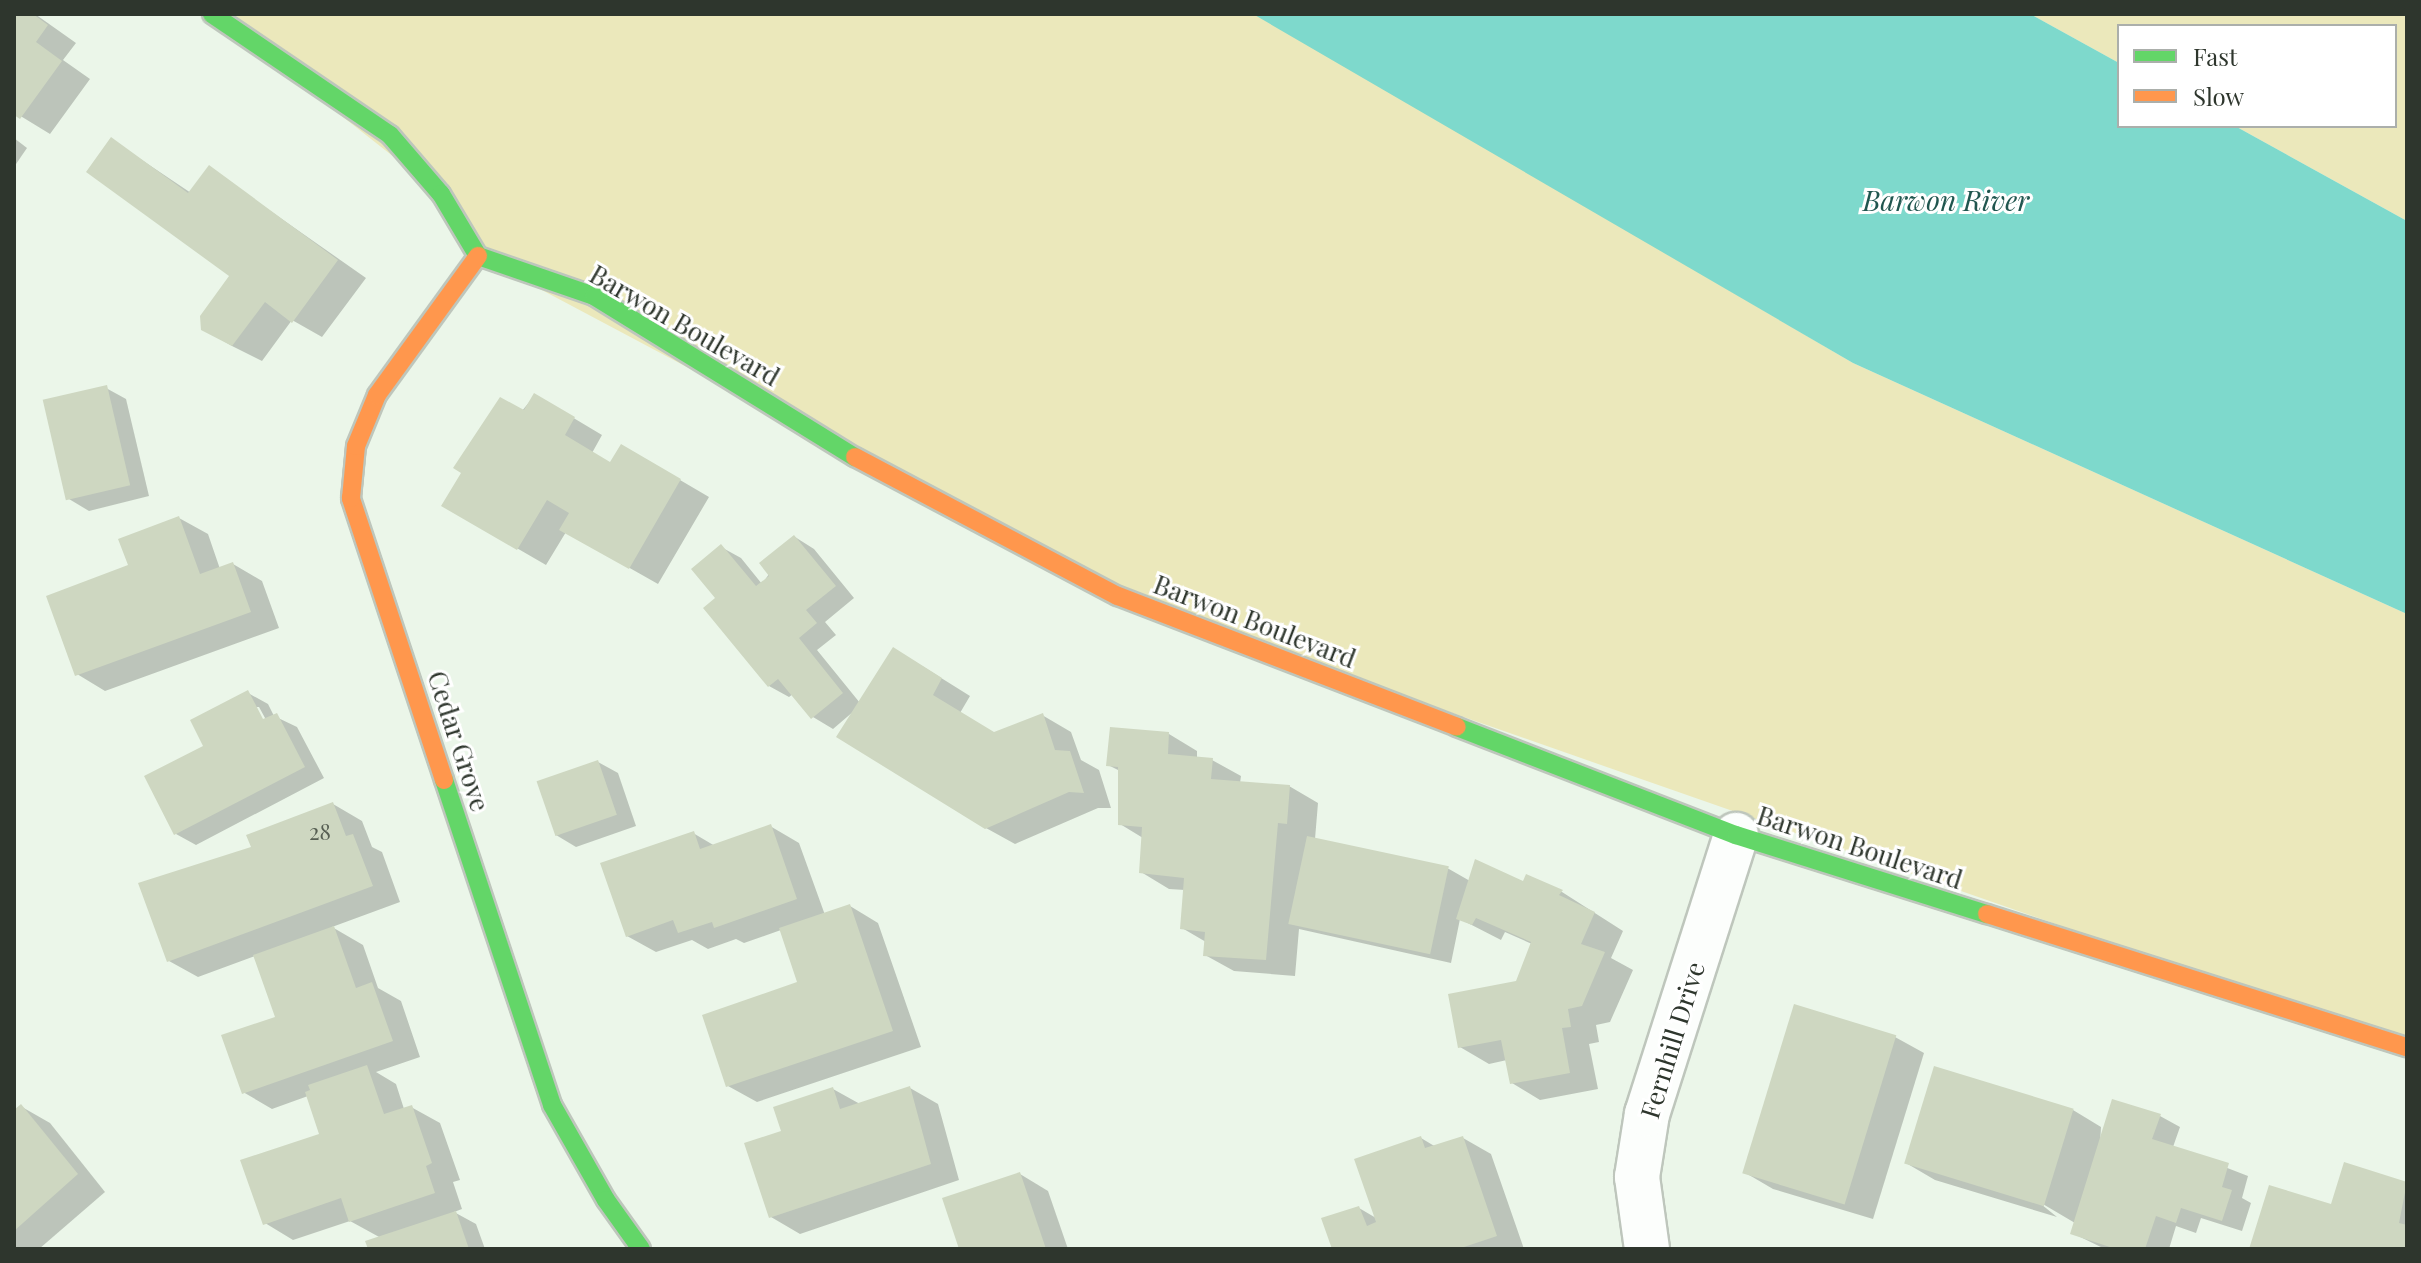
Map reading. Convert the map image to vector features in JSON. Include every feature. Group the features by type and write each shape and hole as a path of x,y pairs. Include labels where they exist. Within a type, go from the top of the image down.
{"street":[{"path":"212,14 390,135 441,194 478,256"},
{"name":"Barwon Boulevard","path":"478,256 594,296 890,479 1118,596 1736,835 2407,1047"},
{"name":"Cedar Grove","path":"478,256 377,395 356,446 351,498 552,1105 606,1200 641,1249"},
{"name":"Fernhill Drive","path":"1647,1249 1637,1177 1647,1114 1736,835"}],"shaded area":[{"path":"212,14 1253,14 1279,26 1853,363 2407,614 2407,1047 1118,596 478,256 441,194"},
{"path":"2030,14 2407,14 2407,221 2239,128 2397,128 2397,24 2117,24 2117,62"}],"water":[{"name":"Barwon River","path":"1253,14 2030,14 2117,62 2117,128 2239,128 2407,221 2407,614 1853,363"}],"building":[{"path":"14,14 33,14 48,25 36,42 62,61 20,119 14,115"},
{"path":"111,137 188,193 209,165 338,260 292,323 265,302 232,346 201,330 200,316 229,276 86,172"},
{"path":"107,385 130,485 66,500 43,400"},
{"path":"534,393 575,417 565,435 610,462 621,444 681,479 629,569 559,530 569,513 547,500 517,550 441,506 461,473 453,468 500,397 524,410"},
{"path":"179,516 200,574 233,562 251,612 75,676 46,596 128,565 118,539"},
{"path":"794,535 836,586 806,610 817,623 799,638 843,693 811,719 778,679 768,687 703,608 715,598 691,569 721,544 756,586 769,576 759,563"},
{"path":"893,647 942,678 933,695 994,732 1043,713 1055,750 1070,751 1084,793 1069,792 985,829 836,737"},
{"path":"248,690 263,719 277,713 305,767 174,835 144,776 203,746 190,720"},
{"path":"1110,727 1169,732 1168,754 1213,758 1211,779 1290,785 1287,824 1278,823 1266,960 1203,956 1205,932 1180,929 1184,878 1139,873 1142,827 1118,825 1118,767 1106,766"},
{"path":"598,760 617,815 555,836 537,781"},
{"path":"333,802 346,836 353,834 373,886 167,962 138,883 251,847 246,835"},
{"path":"771,824 797,899 714,928 712,922 678,933 673,920 626,937 600,863 694,831 700,849"},
{"path":"1307,836 1449,866 1430,954 1288,924"},
{"path":"1475,859 1523,881 1526,874 1563,890 1559,895 1595,912 1581,944 1605,952 1582,1006 1568,1009 1571,1027 1562,1028 1570,1073 1510,1084 1501,1040 1458,1048 1448,994 1516,981 1531,942 1476,918 1472,925 1456,919"},
{"path":"850,904 893,1031 726,1087 702,1015 797,982 779,928"},
{"path":"334,926 356,988 372,982 393,1041 242,1094 221,1035 275,1017 253,955"},
{"path":"1794,1004 1896,1035 1845,1205 1742,1173"},
{"path":"367,1065 384,1114 412,1105 432,1163 426,1166 435,1193 349,1222 341,1198 263,1225 240,1160 319,1134 305,1092 310,1090 308,1085"},
{"path":"1934,1066 2074,1109 2044,1206 1904,1164"},
{"path":"910,1086 931,1164 769,1218 744,1143 781,1131 773,1107 833,1087 840,1109"},
{"path":"2112,1099 2161,1114 2152,1139 2229,1163 2222,1187 2232,1190 2222,1221 2181,1208 2176,1223 2156,1216 2145,1249 2116,1249 2070,1234"},
{"path":"21,1104 78,1174 14,1231 14,1110"},
{"path":"1421,1136 1425,1148 1463,1136 1497,1236 1458,1249 1332,1249 1321,1218 1359,1206 1367,1226 1376,1222 1354,1159"},
{"path":"2344,1162 2407,1182 2399,1223 2407,1225 2407,1249 2249,1249 2269,1185 2331,1204"},
{"path":"1020,1172 1046,1249 959,1249 942,1198"},
{"path":"456,1211 469,1249 368,1249 365,1241"}],"traffic: fast":[{"path":"212,14 390,135 441,194 478,256 594,296 855,457"},
{"path":"1457,727 1736,835 1987,914"},
{"path":"444,780 552,1105 606,1200 641,1249"}],"traffic: slow":[{"path":"444,780 351,498 356,446 377,395 478,256"},
{"path":"855,457 1118,596 1457,727"},
{"path":"1987,914 2407,1047"}]}
